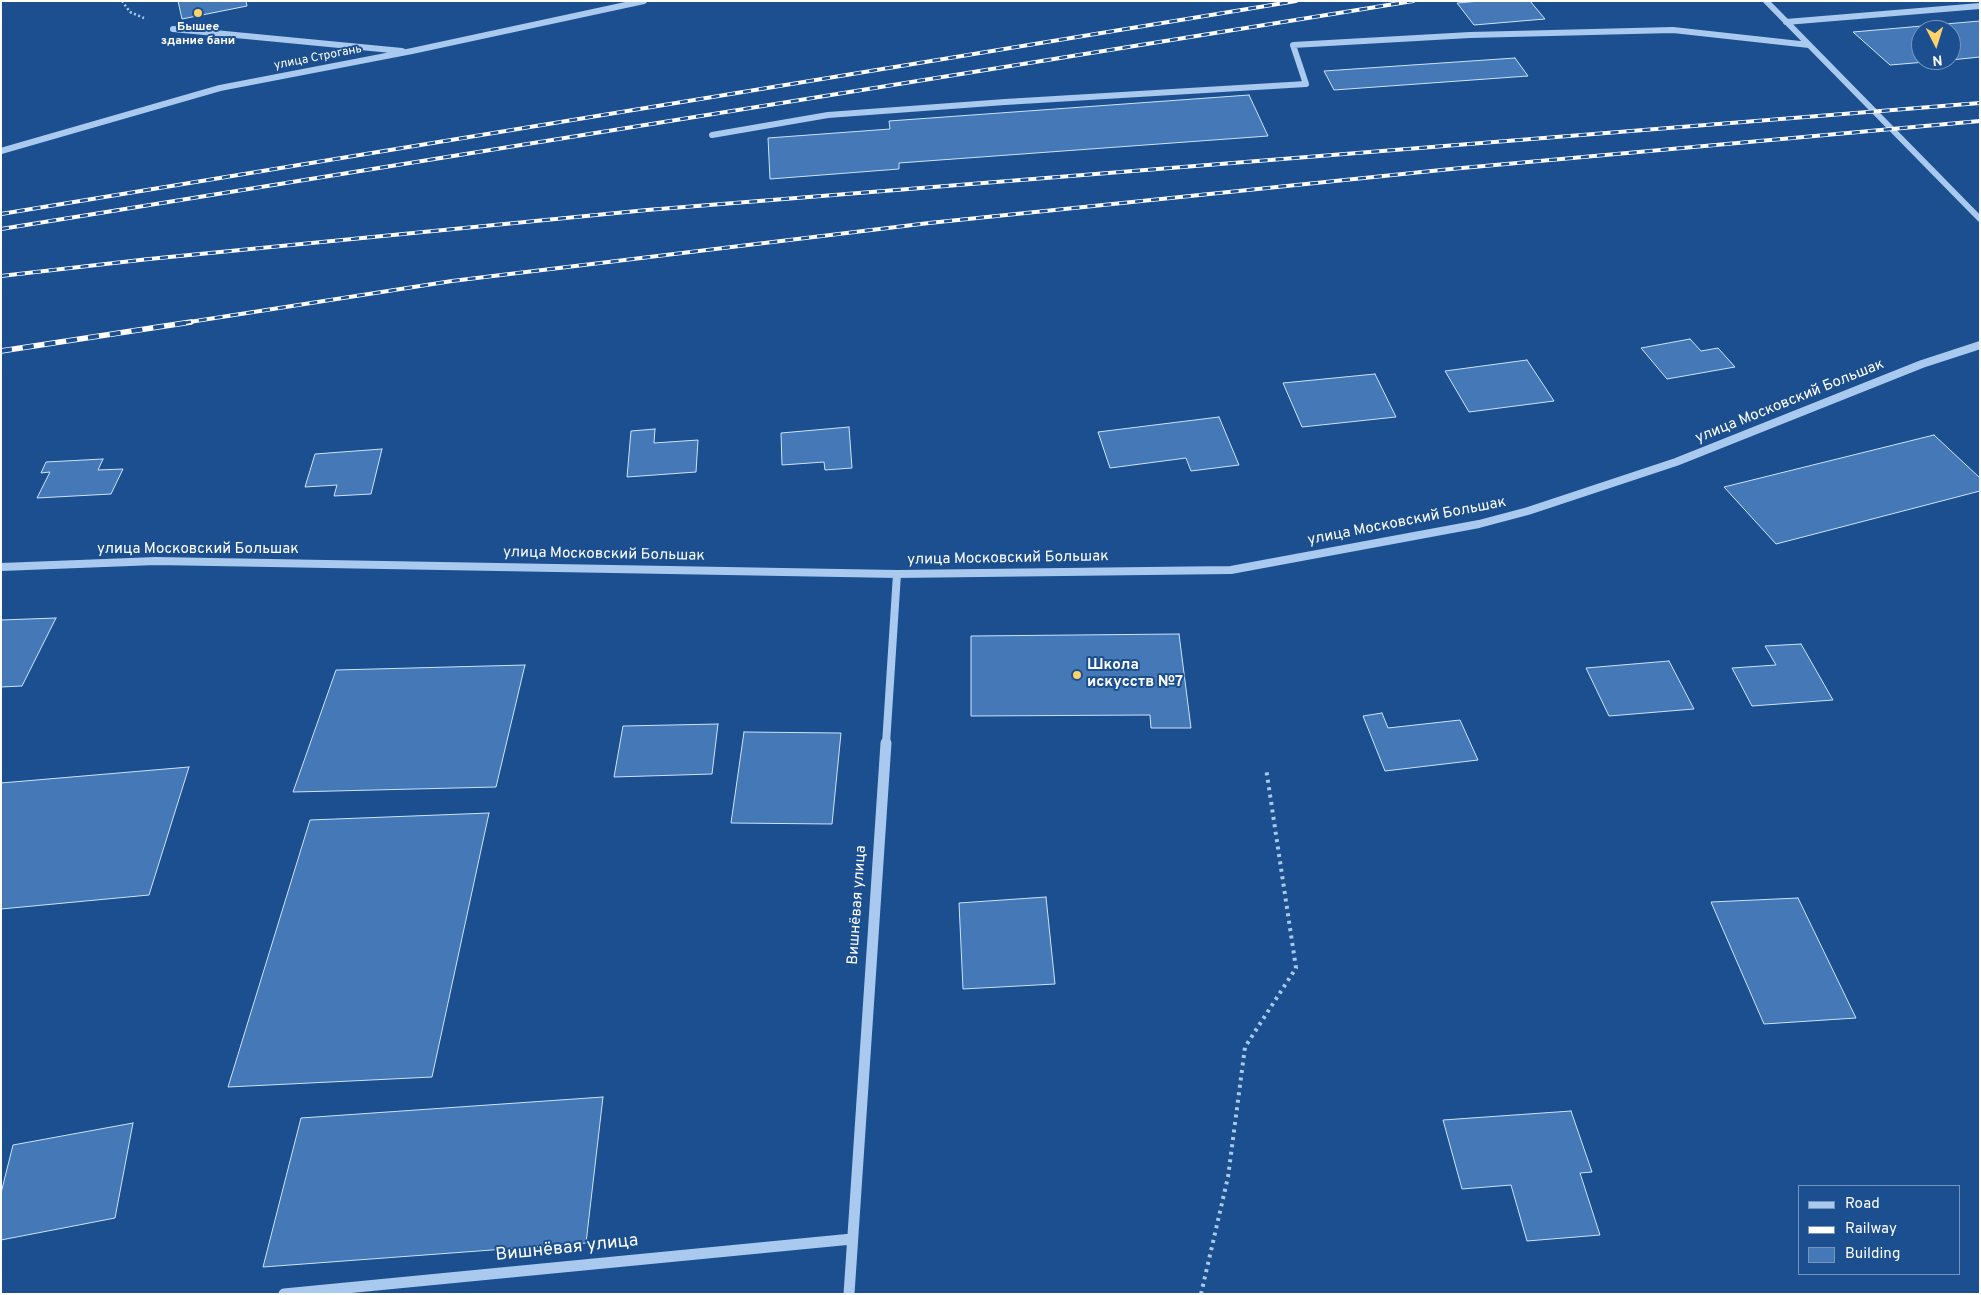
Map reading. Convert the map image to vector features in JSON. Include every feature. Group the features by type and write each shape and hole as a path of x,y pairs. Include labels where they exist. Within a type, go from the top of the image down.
{"street":[{"name":"улица Строгань","path":"1,151 220,88 412,52 644,1"},
{"path":"1766,1 1980,219"},
{"path":"1786,22 1980,6"},
{"path":"173,29 412,52"},
{"path":"712,135 828,115 1005,102 1306,84 1294,45 1470,35 1673,30 1809,45"},
{"name":"улица Московский Большак","path":"1,567 156,561 896,574 1232,570 1479,524 1528,511 1676,462 1922,364 1980,345"},
{"name":"Вишнёвая улица","path":"849,1294 896,574"},
{"name":"Вишнёвая улица","path":"284,1294 852,1239"}],"path":[{"path":"1201,1294 1228,1177 1245,1048 1296,968 1266,768"}],"building":[{"name":"Бышее здание бани","path":"178,1 246,1 247,6 182,19"},
{"path":"1530,1 1545,19 1474,25 1457,3"},
{"path":"1980,21 1980,57 1961,59 1961,23"},
{"path":"1911,27 1911,63 1890,65 1853,32"},
{"path":"1515,58 1528,76 1334,90 1324,71"},
{"path":"1249,95 1268,136 899,163 899,169 770,179 768,138 890,129 889,121"},
{"path":"1690,339 1701,351 1718,348 1735,367 1667,379 1641,348"},
{"path":"1527,360 1554,401 1469,412 1445,371"},
{"path":"1375,374 1396,417 1302,427 1283,383"},
{"path":"1219,417 1239,465 1191,471 1186,458 1110,468 1098,432"},
{"path":"849,427 852,468 825,470 824,462 782,465 781,433"},
{"path":"655,429 654,443 698,440 696,472 627,477 631,431"},
{"path":"1934,435 1980,478 1980,491 1776,544 1724,487"},
{"path":"382,449 371,494 334,496 337,485 305,487 315,454"},
{"path":"103,459 98,470 123,469 111,494 37,498 50,472 41,473 46,462"},
{"path":"56,618 22,686 1,687 1,620"},
{"name":"Школа искусств №7","path":"1179,634 1191,728 1151,728 1150,715 971,716 971,636"},
{"path":"1801,644 1833,700 1752,706 1732,668 1776,665 1765,646"},
{"path":"1669,661 1694,709 1609,716 1586,668"},
{"path":"525,665 496,787 293,792 336,670"},
{"path":"1382,713 1388,728 1460,720 1478,760 1385,771 1363,716"},
{"path":"718,724 712,774 614,777 623,726"},
{"path":"744,732 841,733 832,824 731,823"},
{"path":"189,767 149,895 1,909 1,783"},
{"path":"489,813 432,1077 228,1087 310,820"},
{"path":"1046,897 1055,984 963,989 959,903"},
{"path":"1798,898 1856,1018 1764,1024 1711,902"},
{"path":"603,1097 586,1243 263,1267 301,1118"},
{"path":"1571,1111 1592,1172 1580,1173 1600,1235 1527,1241 1511,1185 1462,1189 1443,1120"},
{"path":"133,1123 115,1218 1,1240 1,1193 13,1145"}],"railway":[{"path":"1,214 1296,1"},
{"path":"1,229 1413,1"},
{"path":"1,276 149,259 647,210 1980,103"},
{"path":"183,323 452,281 929,223 1451,169 1980,121"},
{"path":"1,351 191,322"}],"place":[{"name":"Бышее здание бани","path":"198,13"},
{"name":"Школа искусств №7","path":"1077,675"}]}
